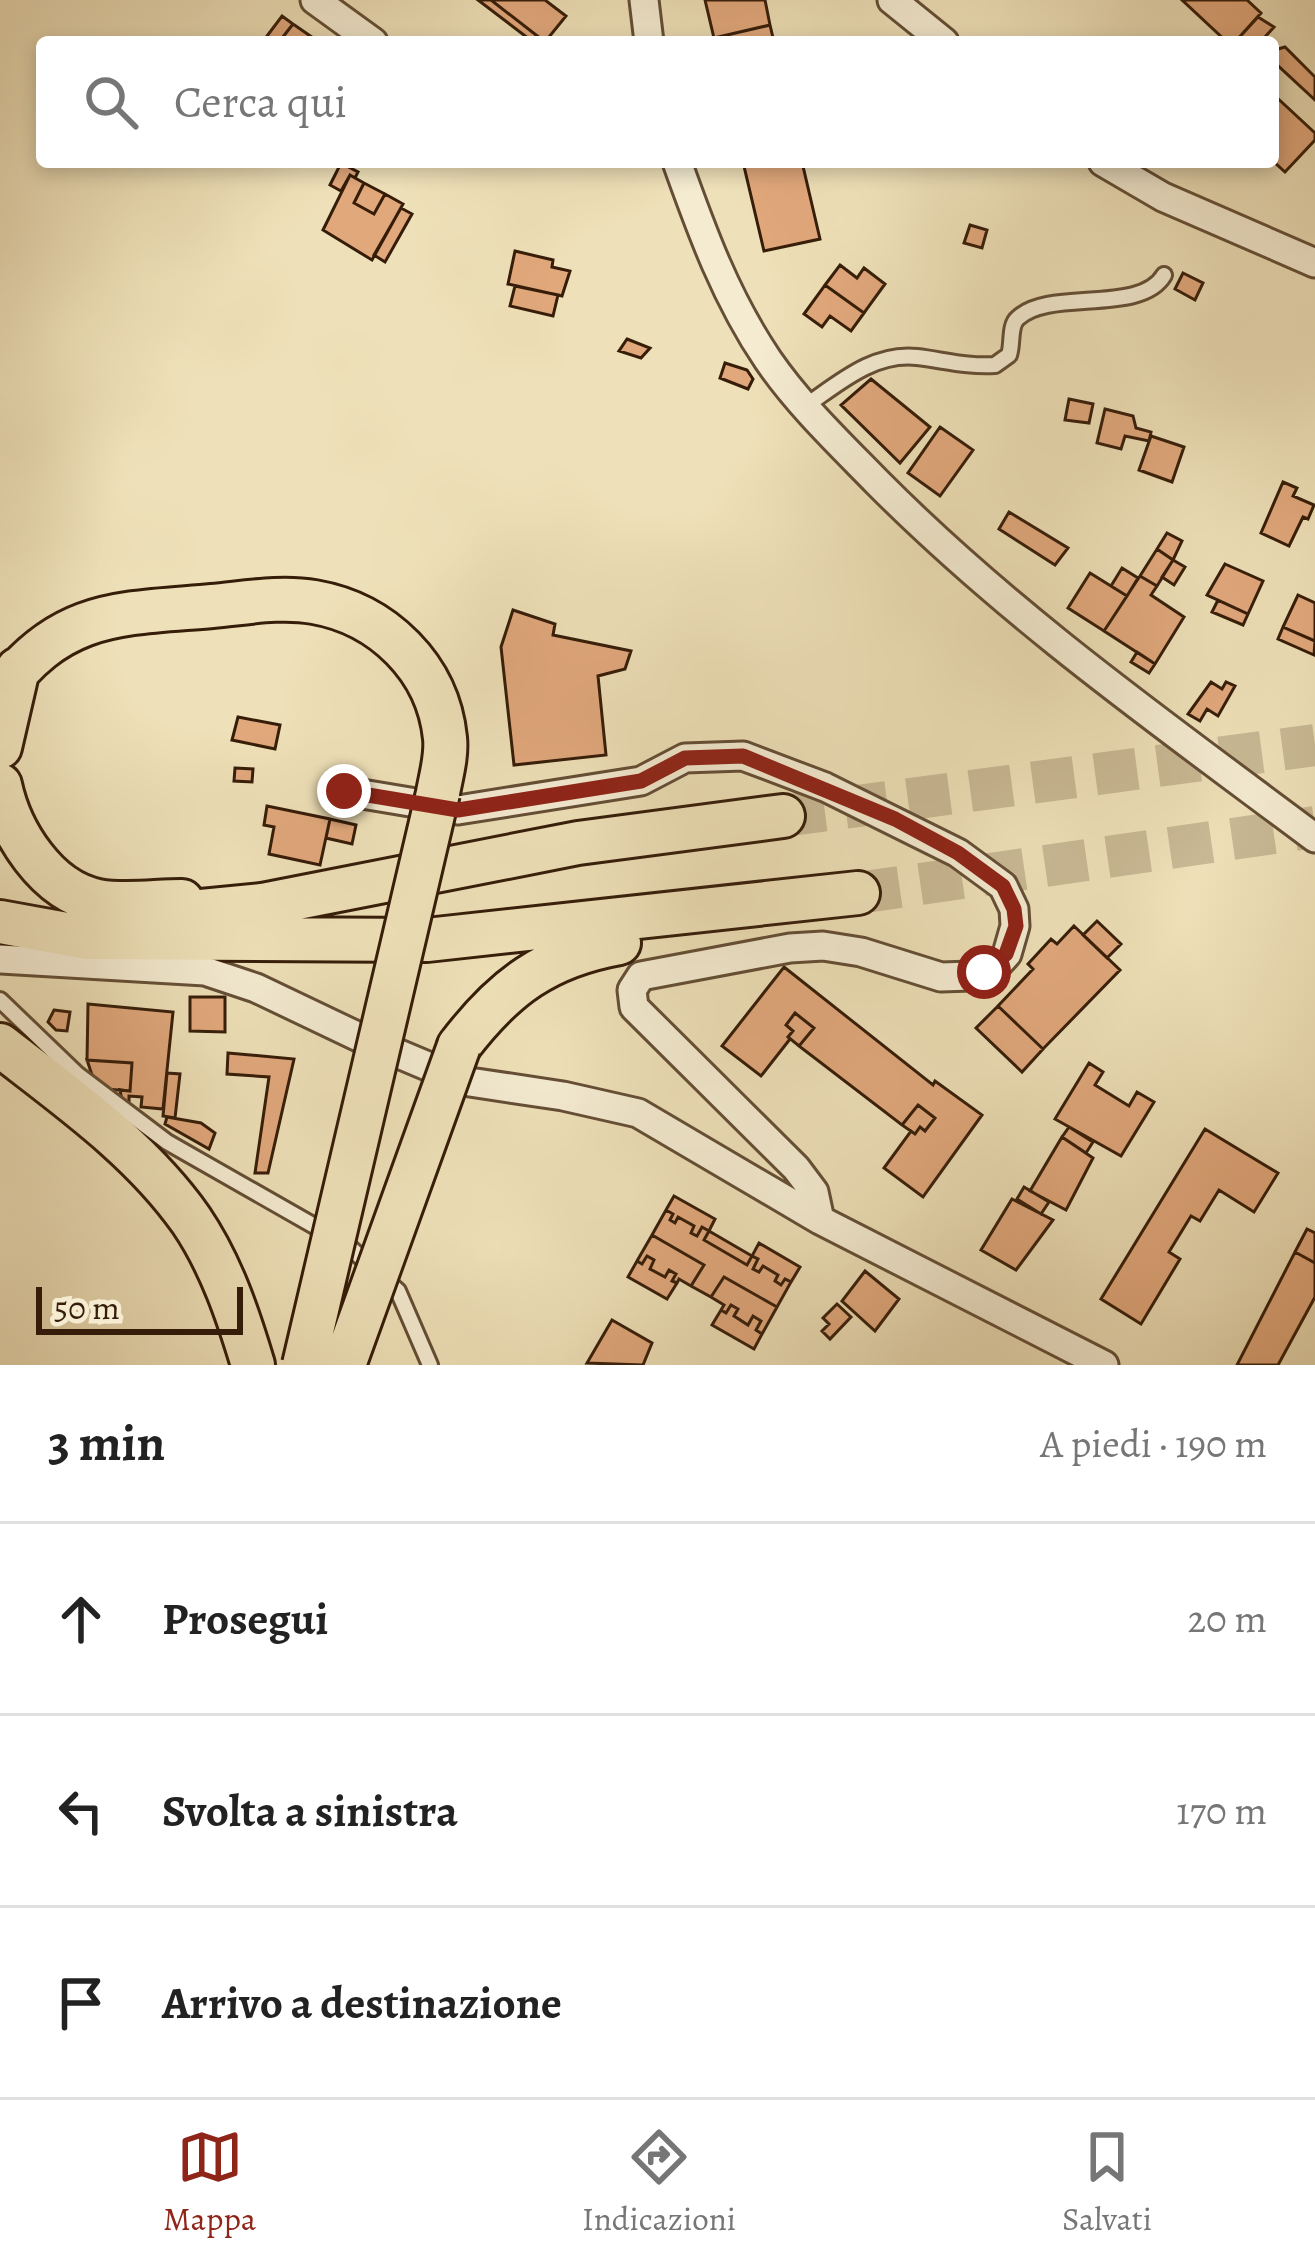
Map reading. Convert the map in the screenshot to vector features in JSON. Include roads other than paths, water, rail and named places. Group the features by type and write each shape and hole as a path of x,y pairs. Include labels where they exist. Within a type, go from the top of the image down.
{"main road":[{"path":"0,747 9,681 49,640 118,614 277,601 334,607 381,628 418,664 434,694 446,743 438,794 304,1365"},
{"path":"0,785 6,812 39,864 96,901 262,905"},
{"path":"0,912 93,920 262,905 578,843 783,815"},
{"path":"0,922 88,938 427,940 858,893"},
{"path":"344,1365 459,1046 484,1013 514,986 579,950 708,931 795,902"},
{"path":"0,1045 108,1130 159,1180 192,1222 218,1270 253,1365"}],"street":[{"path":"315,0 365,36"},
{"path":"644,0 648,36"},
{"path":"892,0 937,36"},
{"path":"679,168 729,297 804,407 940,545 1077,658 1315,838"},
{"path":"1112,168 1163,197 1315,263"},
{"path":"344,791 458,810 641,781 685,758 743,756 895,819 958,853 1003,886 1014,909 1012,940 997,965 970,976 941,977 861,952 823,946 684,967 641,976 635,983 634,1007 796,1168 814,1192 820,1220"},
{"path":"0,959 205,971 256,988 464,1081 638,1113 820,1220 1104,1365"}],"lane":[{"path":"804,407 868,365 888,358 995,365 1010,355 1013,325 1021,316 1041,308 1139,292 1156,287 1164,275"},
{"path":"0,1000 76,1074 166,1142 346,1244 398,1291 430,1365"}],"tunnel":[{"path":"783,816 1315,745"},
{"path":"858,893 1315,827"}]}
